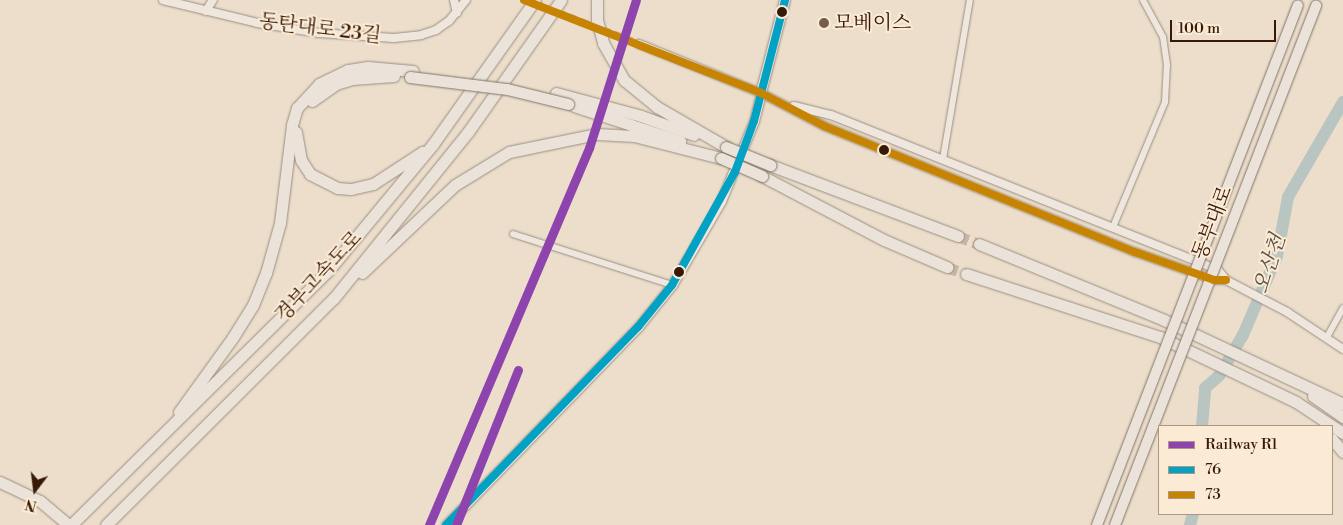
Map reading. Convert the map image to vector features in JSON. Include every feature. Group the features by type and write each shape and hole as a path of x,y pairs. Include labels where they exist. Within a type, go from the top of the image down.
{"highway":[{"name":"경부고속도로","path":"70,525 321,279 433,144 535,0"},
{"name":"경부고속도로","path":"106,525 334,298 468,132 561,0"},
{"path":"597,0 596,20 603,43 624,80 656,107 726,147"},
{"path":"159,439 253,304 280,223 292,125 297,108 319,84 348,70 368,67 507,89 568,104 658,132 762,176 884,240 947,267"},
{"path":"433,144 392,174 373,184 351,189 322,183 310,174 300,160 296,145 300,117 309,102 323,91 352,78 412,74 509,83 556,93 641,116 958,236"},
{"path":"334,298 455,185 509,152 597,134 634,136 721,158"},
{"path":"979,244 1164,320 1343,404"},
{"path":"966,274 1160,337 1304,406 1330,425"},
{"path":"1295,383 1343,417"},
{"path":"1270,389 1319,425"},
{"path":"1333,440 1343,452"},
{"path":"0,482 40,501 70,525"}],"main road":[{"path":"446,525 638,327 672,285 728,187 754,121 785,0"},
{"name":"동부대로","path":"1097,525 1298,5"},
{"name":"동부대로","path":"1115,525 1316,6"}],"street":[{"name":"동탄대로 23길","path":"163,0 206,11 310,31 376,38 421,35 450,21 466,0"},
{"path":"206,11 213,0"},
{"path":"454,0 457,13"},
{"path":"943,160 970,0"},
{"path":"1113,227 1164,102 1168,65 1163,37 1144,0"},
{"path":"639,44 761,93 824,126 1135,252 1214,280 1226,280"},
{"path":"782,104 831,115 1218,270 1226,280 1307,325 1343,349"},
{"path":"513,234 672,285"},
{"path":"1327,337 1343,308"}],"waterway":[{"name":"오산천","path":"1202,425 1205,388 1219,376 1243,335 1277,256 1288,197 1343,102"},
{"name":"오산천","path":"1190,525 1193,515"}],"tunnel":[{"path":"524,0 639,44"},
{"path":"958,236 979,244"},
{"path":"947,267 966,274"}],"rail line":[{"name":"R1","path":"429,525 589,148 636,0"},
{"name":"R1","path":"456,525 518,370"}],"transit line":[{"name":"73","path":"524,0 761,93 824,126 1135,252 1214,280 1226,280"},
{"name":"76","path":"446,525 638,327 672,285 735,172 754,121 785,0"}],"place":[{"name":"모베이스","path":"824,23"}]}
